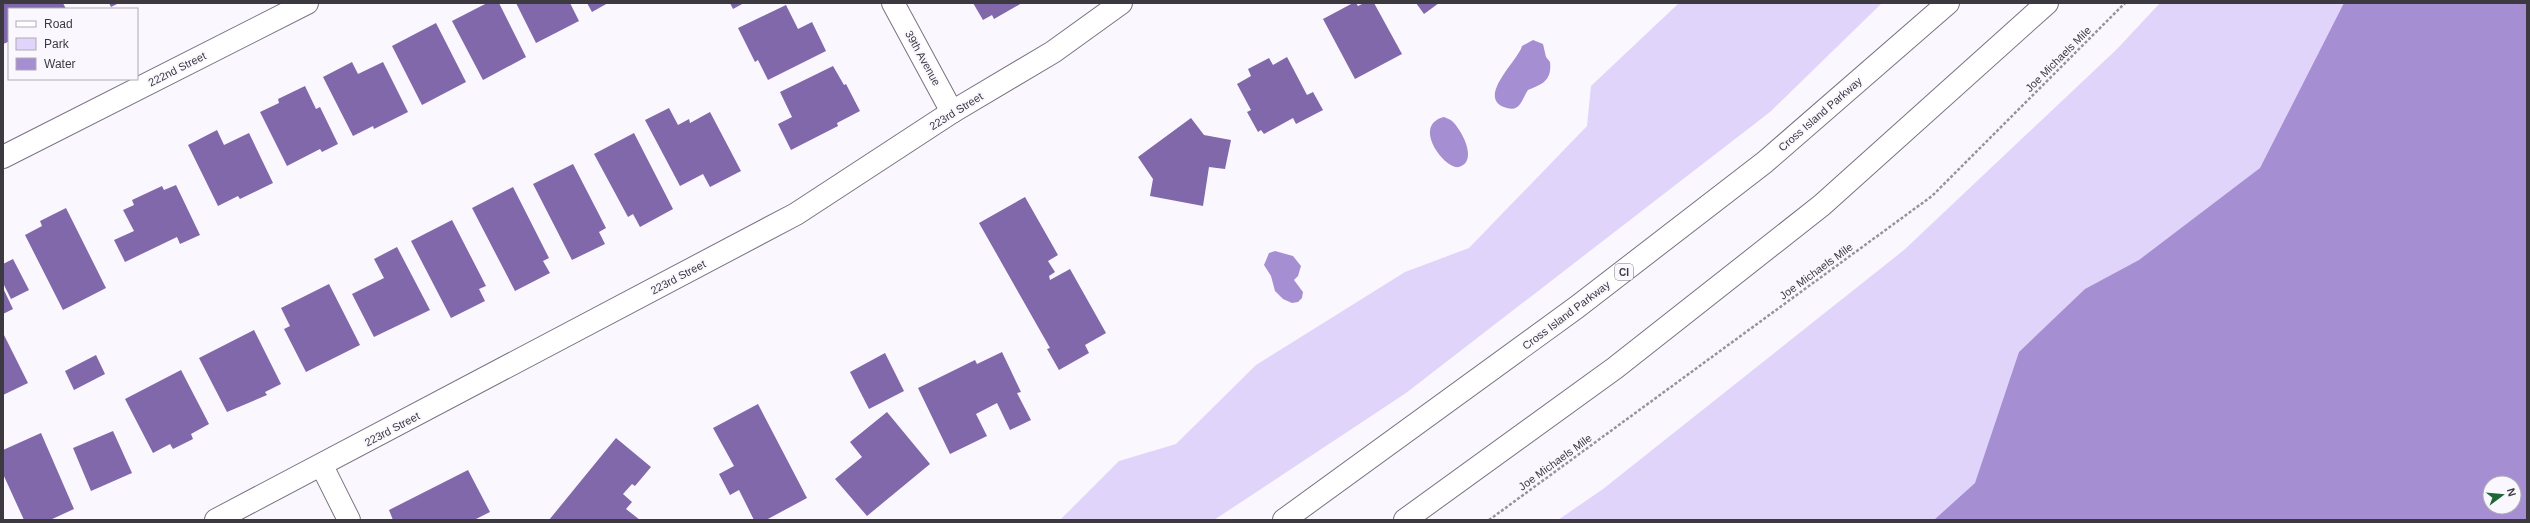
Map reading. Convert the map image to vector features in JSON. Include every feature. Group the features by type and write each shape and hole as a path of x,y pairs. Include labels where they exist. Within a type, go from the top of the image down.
{"main road":[{"name":"222nd Street","path":"3,157 307,3"},
{"name":"39th Avenue","path":"893,3 952,112"},
{"name":"223rd Street","path":"216,520 322,466 796,214 952,112 1054,52 1121,3"},
{"name":"Cross Island Parkway","path":"1284,520 1577,308 1765,162 1948,3"},
{"path":"1405,520 1615,368 1822,206 2047,3"},
{"path":"322,466 349,520"}],"path":[{"name":"Joe Michaels Mile","path":"1490,520 1932,196 2125,3"}],"green space":[{"path":"1679,3 1882,3 1770,112 1406,393 1214,520 1060,520 1119,461 1176,444 1256,365 1405,272 1469,248 1587,126 1591,86"},
{"path":"2160,3 2527,3 2527,520 1558,520 1603,489 1904,250 2117,49"}],"water":[{"path":"2344,3 2527,3 2527,520 1934,520 1975,483 2019,352 2085,289 2139,260 2260,168"},
{"path":"1533,40 1543,44 1546,57 1550,62 1550,73 1542,83 1528,90 1518,106 1512,109 1507,108 1498,103 1495,97 1496,88 1522,46"},
{"path":"1444,117 1451,120 1456,125 1466,145 1468,158 1465,164 1459,167 1453,166 1446,162 1439,155 1431,137 1430,129 1435,122"},
{"path":"1275,251 1293,256 1301,266 1298,276 1294,280 1303,292 1302,298 1298,302 1292,303 1283,299 1275,291 1271,276 1264,265 1269,253"}],"building":[{"path":"3,3 63,3 66,8 8,8 8,42 3,44"},
{"path":"109,3 119,3 111,7"},
{"path":"487,3 499,3 526,57 483,80 452,21"},
{"path":"516,3 570,3 579,21 536,43"},
{"path":"587,3 608,3 592,12"},
{"path":"730,3 744,3 733,9"},
{"path":"973,3 1022,3 994,19 992,15 983,20"},
{"path":"1353,3 1356,3 1358,6 1364,3 1374,3 1402,54 1355,79 1323,19"},
{"path":"1416,3 1439,3 1424,14"},
{"path":"786,5 798,29 812,22 826,51 768,80 758,60 755,62 738,28"},
{"path":"436,23 466,82 422,105 392,46"},
{"path":"1287,57 1307,95 1313,92 1323,110 1296,124 1293,118 1264,134 1261,130 1258,132 1247,112 1251,110 1237,84 1251,76 1248,69 1269,58 1273,65"},
{"path":"352,62 358,74 383,62 408,112 374,129 373,126 353,136 323,77"},
{"path":"833,66 844,85 846,84 860,111 837,123 838,126 791,150 778,124 792,117 780,92"},
{"path":"305,86 316,109 320,107 338,144 322,152 320,149 287,166 260,112 279,103 278,99"},
{"path":"669,108 678,125 689,119 690,123 710,112 741,171 710,187 703,174 680,186 645,120"},
{"path":"1191,118 1204,135 1231,140 1225,169 1209,167 1203,206 1150,196 1153,179 1138,157"},
{"path":"217,130 224,145 249,133 273,183 240,199 238,196 218,206 188,145"},
{"path":"634,133 673,209 640,227 633,214 628,217 594,154"},
{"path":"573,164 606,228 599,232 605,244 572,260 533,184"},
{"path":"176,185 200,235 180,244 177,237 125,262 114,240 134,231 123,210 134,205 132,200 162,186 164,190"},
{"path":"513,187 549,258 543,261 550,273 515,291 472,208"},
{"path":"1025,197 1058,255 1048,261 1055,272 1049,276 1050,280 1070,269 1106,333 1085,345 1089,353 1059,370 1047,349 1050,348 979,223"},
{"path":"66,208 106,288 63,310 25,235 42,226 40,221"},
{"path":"452,220 486,286 479,289 485,301 451,318 411,241"},
{"path":"397,247 430,310 374,337 352,294 384,278 374,259"},
{"path":"13,259 29,290 11,299 3,283 3,264"},
{"path":"329,284 360,345 306,372 284,329 290,326 281,308"},
{"path":"3,288 13,309 3,314"},
{"path":"254,330 281,384 265,392 267,395 227,412 199,358"},
{"path":"3,333 28,383 3,395"},
{"path":"1002,352 1021,392 1017,393 1031,420 1010,430 997,403 976,414 987,436 950,454 918,388 975,360 977,364"},
{"path":"885,353 904,391 869,409 850,372"},
{"path":"96,355 105,374 74,390 65,371"},
{"path":"181,370 209,424 191,434 193,439 173,449 170,444 153,453 125,399"},
{"path":"758,404 807,498 766,520 754,520 739,490 730,495 719,474 734,466 713,428"},
{"path":"887,412 930,464 867,516 835,479 862,457 850,442"},
{"path":"113,431 132,473 91,491 73,448"},
{"path":"41,433 74,509 50,520 24,520 3,474 3,450"},
{"path":"616,438 651,467 635,486 632,484 623,494 632,502 626,509 640,520 549,520"},
{"path":"468,470 490,512 474,520 393,520 389,510"}]}
